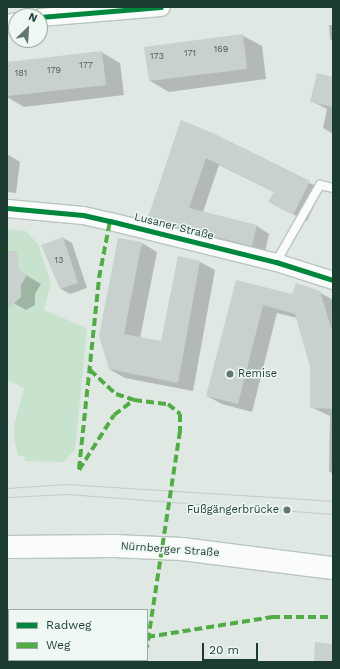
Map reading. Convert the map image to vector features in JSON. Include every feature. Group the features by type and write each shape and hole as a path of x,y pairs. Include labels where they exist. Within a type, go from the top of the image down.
{"main road":[{"name":"Nürnberger Straße","path":"7,547 114,546 182,549 333,568"}],"street":[{"path":"48,16 161,7"},
{"name":"Lusaner Straße","path":"7,208 83,215 276,262 333,280"}],"lane":[{"path":"276,262 320,185 333,188"}],"green space":[{"path":"7,229 26,231 38,244 51,283 44,310 87,328 75,450 63,462 25,461 24,456 18,456 14,438 14,425 24,388 7,380"}],"building":[{"path":"243,34 247,69 149,81 144,47"},
{"path":"102,51 106,85 7,96 7,62"},
{"path":"317,73 333,77 333,107 310,102"},
{"path":"181,120 215,134 310,181 293,215 268,202 274,192 206,158 189,208 257,225 252,246 188,230 148,217"},
{"path":"63,237 78,283 60,289 41,245"},
{"path":"118,238 142,242 124,334 161,341 178,256 200,261 178,383 109,369 99,336"},
{"path":"7,251 17,251 19,270 27,275 21,285 21,297 7,310"},
{"path":"236,280 292,294 296,283 320,291 333,334 333,409 310,408 310,367 295,314 263,305 238,404 206,396"},
{"path":"315,642 333,644 333,662 314,662"}],"tram line":[{"path":"7,488 65,484 333,501"},
{"path":"7,497 67,494 333,514"}],"marked path":[{"path":"79,469 99,278 110,221"},
{"path":"90,370 116,394 134,400"},
{"path":"79,470 114,415 134,400 168,404 180,414 180,431 148,640"},
{"path":"148,637 272,617 333,617"}],"cycle path":[{"path":"48,16 161,7"},
{"path":"7,208 83,215 276,262 333,280"}],"place":[{"name":"Remise","path":"230,374"},
{"name":"Fußgängerbrücke","path":"287,510"}]}
